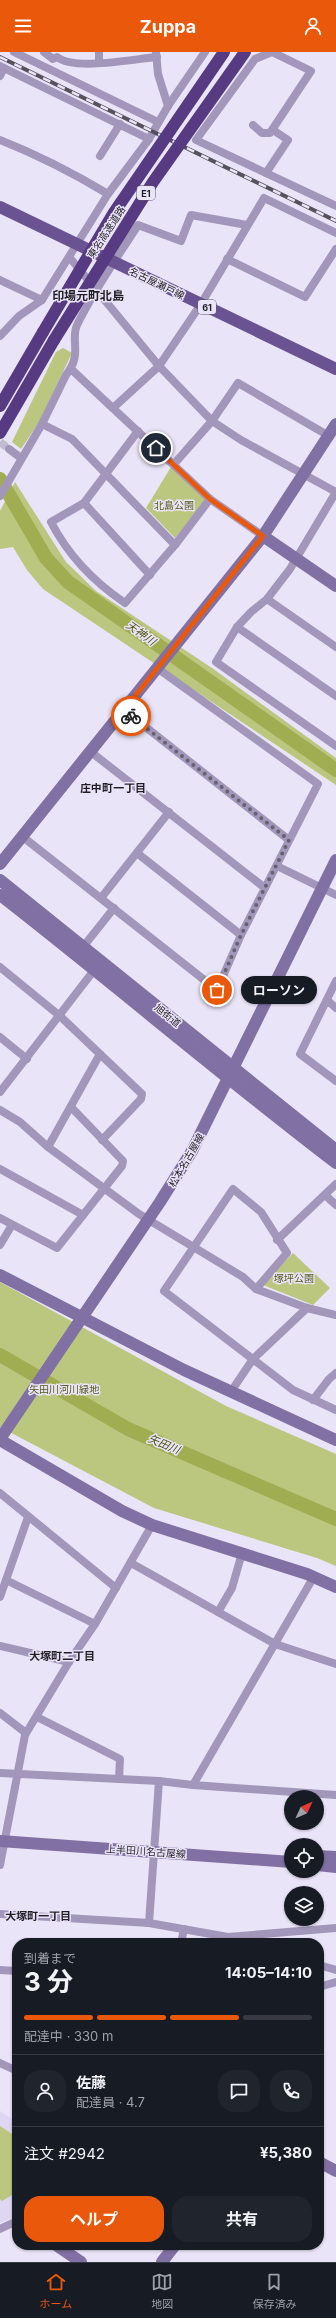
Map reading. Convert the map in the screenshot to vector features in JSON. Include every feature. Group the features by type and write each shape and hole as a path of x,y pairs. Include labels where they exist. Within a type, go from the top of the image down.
{"highway":[{"name":"東名高速道路","path":"0,406 113,214 224,52"},
{"name":"東名高速道路","path":"0,433 54,340 153,182 245,52"}],"main road":[{"name":"名古屋瀬戸線","path":"0,207 336,369"}],"street":[{"path":"14,52 158,122"},
{"path":"44,52 53,59 57,54 66,62 87,64 156,55 158,74 168,106"},
{"path":"99,63 100,52"},
{"path":"1,333 19,316 42,300 79,244 108,194 149,139 168,106 205,52"},
{"path":"241,52 256,59"},
{"path":"254,125 262,133 268,134 273,130 311,71 272,52 256,59 196,140 336,206"},
{"path":"1,70 120,124 149,139"},
{"path":"100,156 120,124"},
{"path":"266,173 288,140 273,130"},
{"path":"0,140 65,169 108,194"},
{"path":"112,408 159,366 201,304 264,198 336,232"},
{"path":"0,496 42,424 66,374 70,369 77,352 76,327 96,290 138,225 180,241 191,215 247,225"},
{"path":"227,259 305,297 336,249"},
{"path":"70,258 159,366 212,421 303,475 336,492 296,558 267,599 251,612 237,627 216,662 336,746"},
{"path":"0,280 42,300"},
{"path":"70,369 210,499 336,586"},
{"path":"174,464 212,421 238,383 329,436"},
{"path":"42,424 72,439 107,473 175,545"},
{"path":"0,864 263,536 336,424"},
{"path":"138,431 84,503 51,522 75,560 101,586 125,603 175,545 210,499"},
{"path":"9,449 22,458"},
{"path":"84,503 150,574"},
{"path":"267,599 336,647"},
{"path":"237,627 336,696"},
{"path":"23,837 217,990 241,935 318,784 159,666"},
{"path":"124,710 289,840"},
{"path":"91,752 170,812 265,888"},
{"path":"102,898 170,812"},
{"path":"138,853 241,935"},
{"name":"松本名古屋線","path":"1,1437 83,1317 192,1152 232,1066 336,860"},
{"path":"277,866 336,895"},
{"name":"旭街道","path":"0,880 336,1150"},
{"name":"旭街道","path":"0,895 187,1043 227,1079 336,1163"},
{"path":"83,947 114,908"},
{"path":"0,967 60,1016 142,1094 141,1099 102,1140"},
{"path":"0,1092 95,969"},
{"path":"335,1079 300,1054 336,981"},
{"path":"327,1000 336,1008"},
{"path":"0,1037 27,1059"},
{"path":"48,1147 100,1054"},
{"path":"0,1218 57,1248 122,1166 122,1162 71,1107"},
{"path":"0,1110 20,1122 48,1147 106,1188 139,1214 149,1218 243,1277 256,1289 307,1308 336,1315"},
{"path":"0,1169 83,1215"},
{"path":"277,1240 336,1184"},
{"path":"256,1289 287,1253 277,1240 261,1212 233,1189 164,1291 293,1390 336,1410"},
{"path":"326,1195 336,1205"},
{"path":"0,1245 12,1225"},
{"path":"0,1275 230,1393 336,1440"},
{"path":"230,1393 253,1358 307,1308"},
{"path":"313,1400 329,1379 336,1373"},
{"path":"1,1437 122,1511 152,1525 306,1574 336,1588"},
{"path":"0,1493 116,1588"},
{"path":"0,1597 28,1517"},
{"path":"0,1865 3,1838 19,1774 26,1733 69,1662 95,1624 152,1525"},
{"path":"218,1612 232,1588 242,1553"},
{"path":"131,1563 275,1644 336,1664"},
{"path":"194,1785 313,1578"},
{"path":"6,1580 95,1624"},
{"path":"0,1646 69,1662"},
{"path":"0,1713 26,1733"},
{"path":"37,1717 120,1759 119,1779"},
{"path":"0,1773 159,1781 194,1785 336,1795"},
{"path":"149,1923 159,1781"},
{"name":"上半田川名古屋線","path":"3,1838 154,1848 284,1854"},
{"name":"上半田川名古屋線","path":"154,1848 284,1861"},
{"path":"324,1856 336,1857"},
{"path":"324,1866 336,1867"},
{"path":"0,1914 149,1923 228,1937 336,1928"},
{"path":"182,1938 184,1929"},
{"path":"324,1966 336,1970"},
{"path":"0,1970 12,1971"},
{"path":"324,1986 336,1982"},
{"path":"0,2063 12,2069"},
{"path":"324,2165 336,2171"},
{"path":"0,2229 12,2223"},
{"path":"63,2250 81,2262"},
{"path":"162,2262 172,2250"}],"shaded area":[{"path":"0,2111 12,2119 12,2218 0,2223"}],"green space":[{"path":"63,348 72,353 39,422 21,449 12,442 56,352"},
{"name":"北島公園","path":"171,467 206,500 175,538 146,508"},
{"path":"15,482 66,562 96,591 212,668 336,758 336,785 43,589 27,570 13,547 0,549 0,511"},
{"name":"塚坪公園","path":"293,1253 330,1288 313,1305 263,1285"},
{"name":"矢田川河川緑地","path":"0,1282 226,1406 336,1454 336,1566 317,1558 154,1508 0,1427"},
{"path":"0,2126 12,2134 12,2195 2,2201 0,2199"}],"waterway":[{"name":"天神川","path":"0,479 46,558 68,582 336,770"},
{"name":"矢田川","path":"0,1355 128,1429 336,1519"}],"tunnel":[{"path":"0,442 9,449"}],"railway":[{"path":"0,57 336,221"}],"way so far":[{"path":"131,716 289,840 241,935 217,990"}],"place":[{"name":"ローソン","path":"217,990"}],"district":[{"name":"印場元町北島","path":"88,295"},
{"name":"庄中町一丁目","path":"113,788"},
{"name":"大塚町二丁目","path":"62,1656"},
{"name":"大塚町一丁目","path":"38,1916"}],"route":[{"path":"131,716 124,710 263,536 210,499 156,448"}]}
